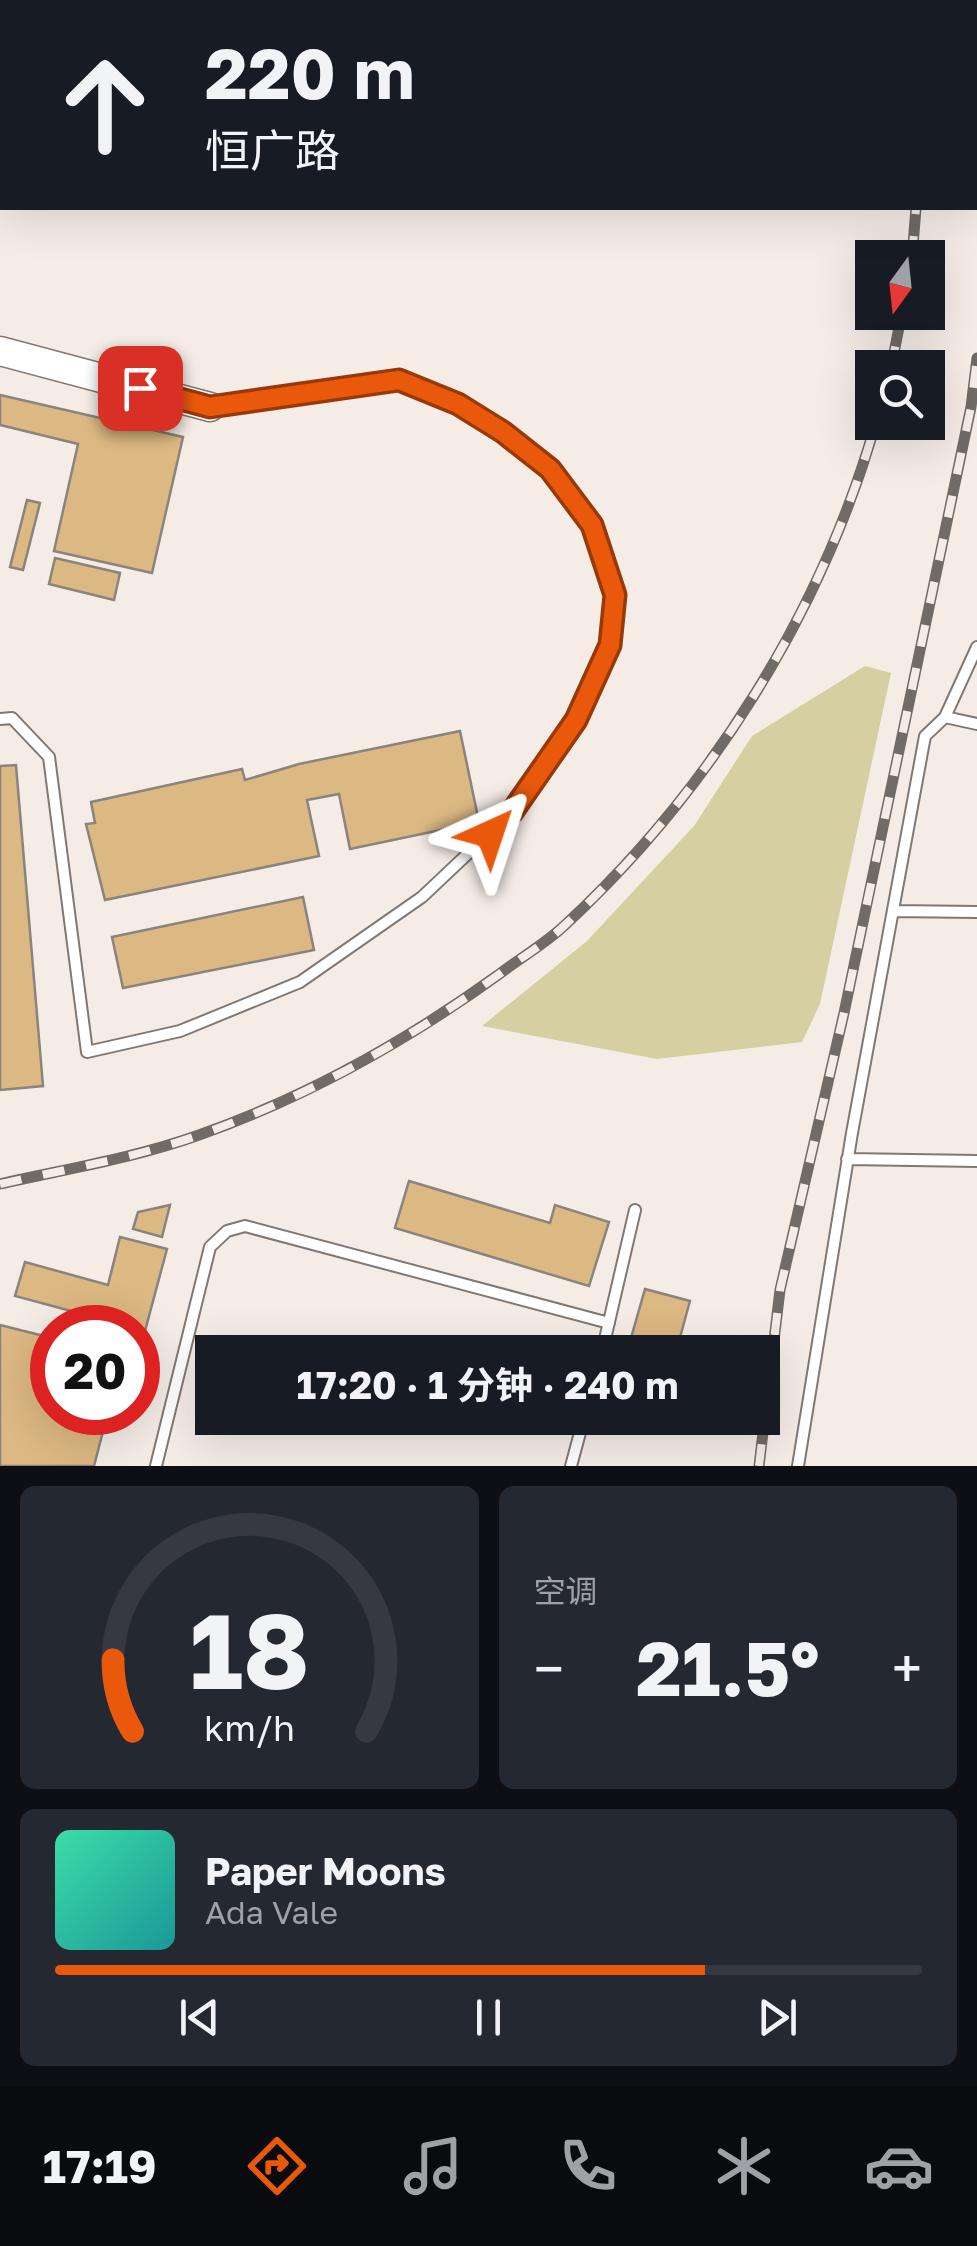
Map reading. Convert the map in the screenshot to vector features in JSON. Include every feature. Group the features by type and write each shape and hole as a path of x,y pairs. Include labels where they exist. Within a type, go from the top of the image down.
{"street":[{"path":"0,351 210,407"},
{"path":"0,360 210,407"}],"lane":[{"path":"0,719 12,718 49,758 88,1052 180,1031 300,982 422,898 512,812 576,720 610,645 615,595 592,525 550,469 503,432 458,404 399,380 210,407"},
{"path":"798,1466 847,1159 925,736 945,717 977,647"},
{"path":"945,717 977,724"},
{"path":"893,911 977,912"},
{"path":"847,1159 977,1161"},
{"path":"606,1335 635,1210"},
{"path":"156,1466 210,1247 227,1230 245,1226 609,1323"},
{"path":"571,1466 579,1435"}],"shaded area":[{"path":"865,666 891,673 820,1004 802,1042 657,1059 482,1026 587,941 694,826 752,736"}],"building":[{"path":"0,395 183,437 152,573 54,551 78,444 0,425"},
{"path":"27,500 40,503 23,570 10,567"},
{"path":"55,558 120,573 114,600 49,584"},
{"path":"460,731 479,822 350,849 339,794 307,800 319,856 105,900 86,824 95,823 91,802 242,769 245,780 299,764"},
{"path":"16,765 43,1086 0,1090 0,766"},
{"path":"303,897 314,950 123,988 112,937"},
{"path":"409,1181 550,1223 555,1205 609,1222 589,1286 395,1228"},
{"path":"170,1205 162,1237 133,1229 138,1212"},
{"path":"120,1237 167,1249 152,1305 48,1305 15,1296 25,1262 108,1285"},
{"path":"645,1289 690,1301 681,1335 632,1335"},
{"path":"0,1325 30,1332 30,1435 102,1435 94,1466 0,1466"}],"railway":[{"path":"913,240 916,210"},
{"path":"895,350 898,330"},
{"path":"759,1466 780,1290 844,1013 971,407 977,358"},
{"path":"0,1184 150,1150 278,1103 354,1066 427,1023 557,932 618,873 667,817 755,694 825,562 870,440"}],"route":[{"path":"140,388 210,407 399,380 458,404 503,432 550,469 592,525 615,595 610,645 576,720 512,812 490,834"}]}
